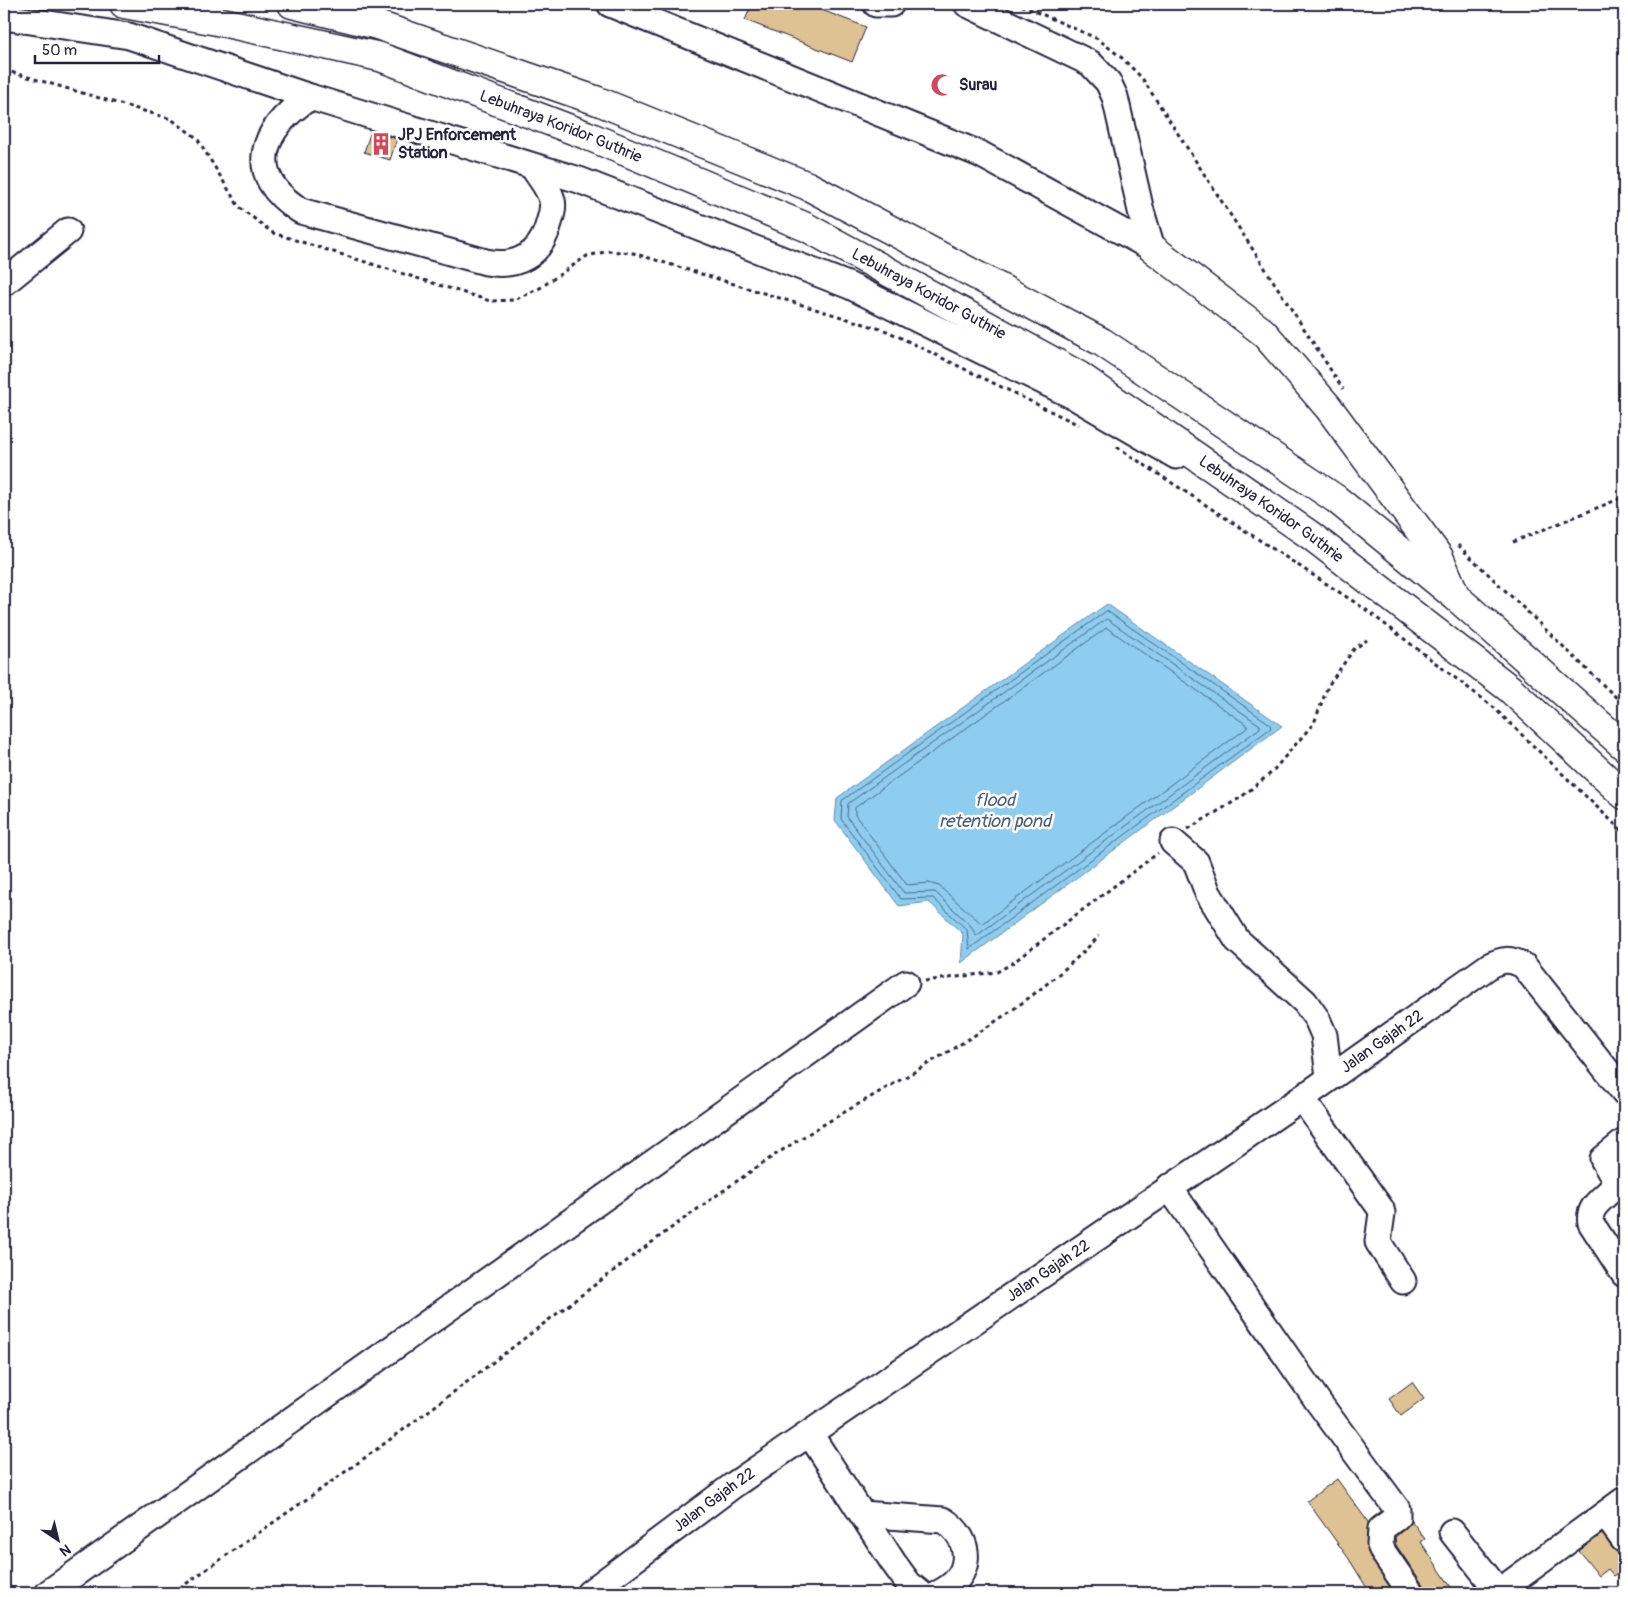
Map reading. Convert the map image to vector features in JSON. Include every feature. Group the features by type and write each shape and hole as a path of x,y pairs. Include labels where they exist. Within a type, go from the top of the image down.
{"highway":[{"name":"Lebuhraya Koridor Guthrie","path":"124,4 217,20 380,57 586,135 806,228 1078,374 1310,535 1510,689 1624,795"},
{"name":"Lebuhraya Koridor Guthrie","path":"292,4 377,25 598,101 808,186 1102,342 1336,499 1456,597 1624,746"},
{"path":"1152,248 1263,332 1328,407 1439,557 1456,597"}],"street":[{"path":"610,4 653,11 980,154 1152,248"},
{"path":"876,4 891,4"},
{"path":"967,4 1090,62 1108,82 1115,97 1141,210 1152,248"},
{"path":"4,17 129,36 310,96 579,180 850,286 1075,397 1310,535"},
{"path":"310,96 290,110 278,123 270,135 265,148 266,163 276,193 301,211 486,262 501,265 514,263 534,252 542,242 553,210 552,200 547,189 533,167"},
{"path":"4,284 68,231"},
{"path":"1173,842 1196,862 1208,893 1237,940 1305,1002 1317,1019 1340,1069"},
{"name":"Jalan Gajah 22","path":"589,1593 735,1484 1302,1098 1340,1069 1488,966 1501,960 1513,960 1533,977 1624,1092"},
{"path":"48,1593 906,984"},
{"path":"1302,1098 1381,1209 1378,1242 1403,1282"},
{"path":"1624,1142 1603,1159 1615,1180 1615,1185 1592,1208 1589,1216 1590,1223 1624,1274"},
{"path":"1169,1187 1319,1403 1397,1509 1396,1517 1381,1529 1380,1545 1411,1593"},
{"path":"810,1434 893,1562 909,1584 920,1593"},
{"path":"1452,1532 1498,1593 1615,1507 1624,1540"},
{"path":"862,1514 942,1520 954,1526 962,1539 967,1554 962,1571 947,1589 939,1593"}],"path":[{"path":"1018,4 1098,39 1122,58 1142,78 1344,390"},
{"path":"4,70 170,119 197,138 239,207 273,233 490,301 514,300 540,288 587,256 609,251 633,253 887,331 1086,429"},
{"path":"1111,444 1365,609 1492,706 1624,833"},
{"path":"1513,542 1624,497"},
{"path":"1455,542 1624,706"},
{"path":"173,1593 440,1403 690,1213 772,1157 988,1026 1072,964 1100,936"}],"water":[{"name":"flood retention pond","path":"1107,604 1282,726 961,963 963,934 929,902 899,906 835,820 837,798"}],"building":[{"path":"752,4 806,4 866,27 852,62 745,20"},
{"name":"JPJ Enforcement Station","path":"371,131 397,139 390,160 364,152"},
{"path":"1412,1382 1424,1399 1401,1416 1389,1399"},
{"path":"1337,1479 1368,1522 1367,1551 1394,1593 1370,1593 1349,1559 1307,1501"},
{"path":"1411,1520 1425,1539 1421,1542 1455,1593 1425,1593 1423,1585 1396,1545 1395,1537 1406,1528"},
{"path":"1602,1534 1613,1549 1624,1554 1624,1569 1614,1576 1608,1569 1599,1576 1579,1551"}],"place":[{"name":"Surau","path":"942,85"},
{"name":"JPJ Enforcement Station","path":"381,144"}]}
